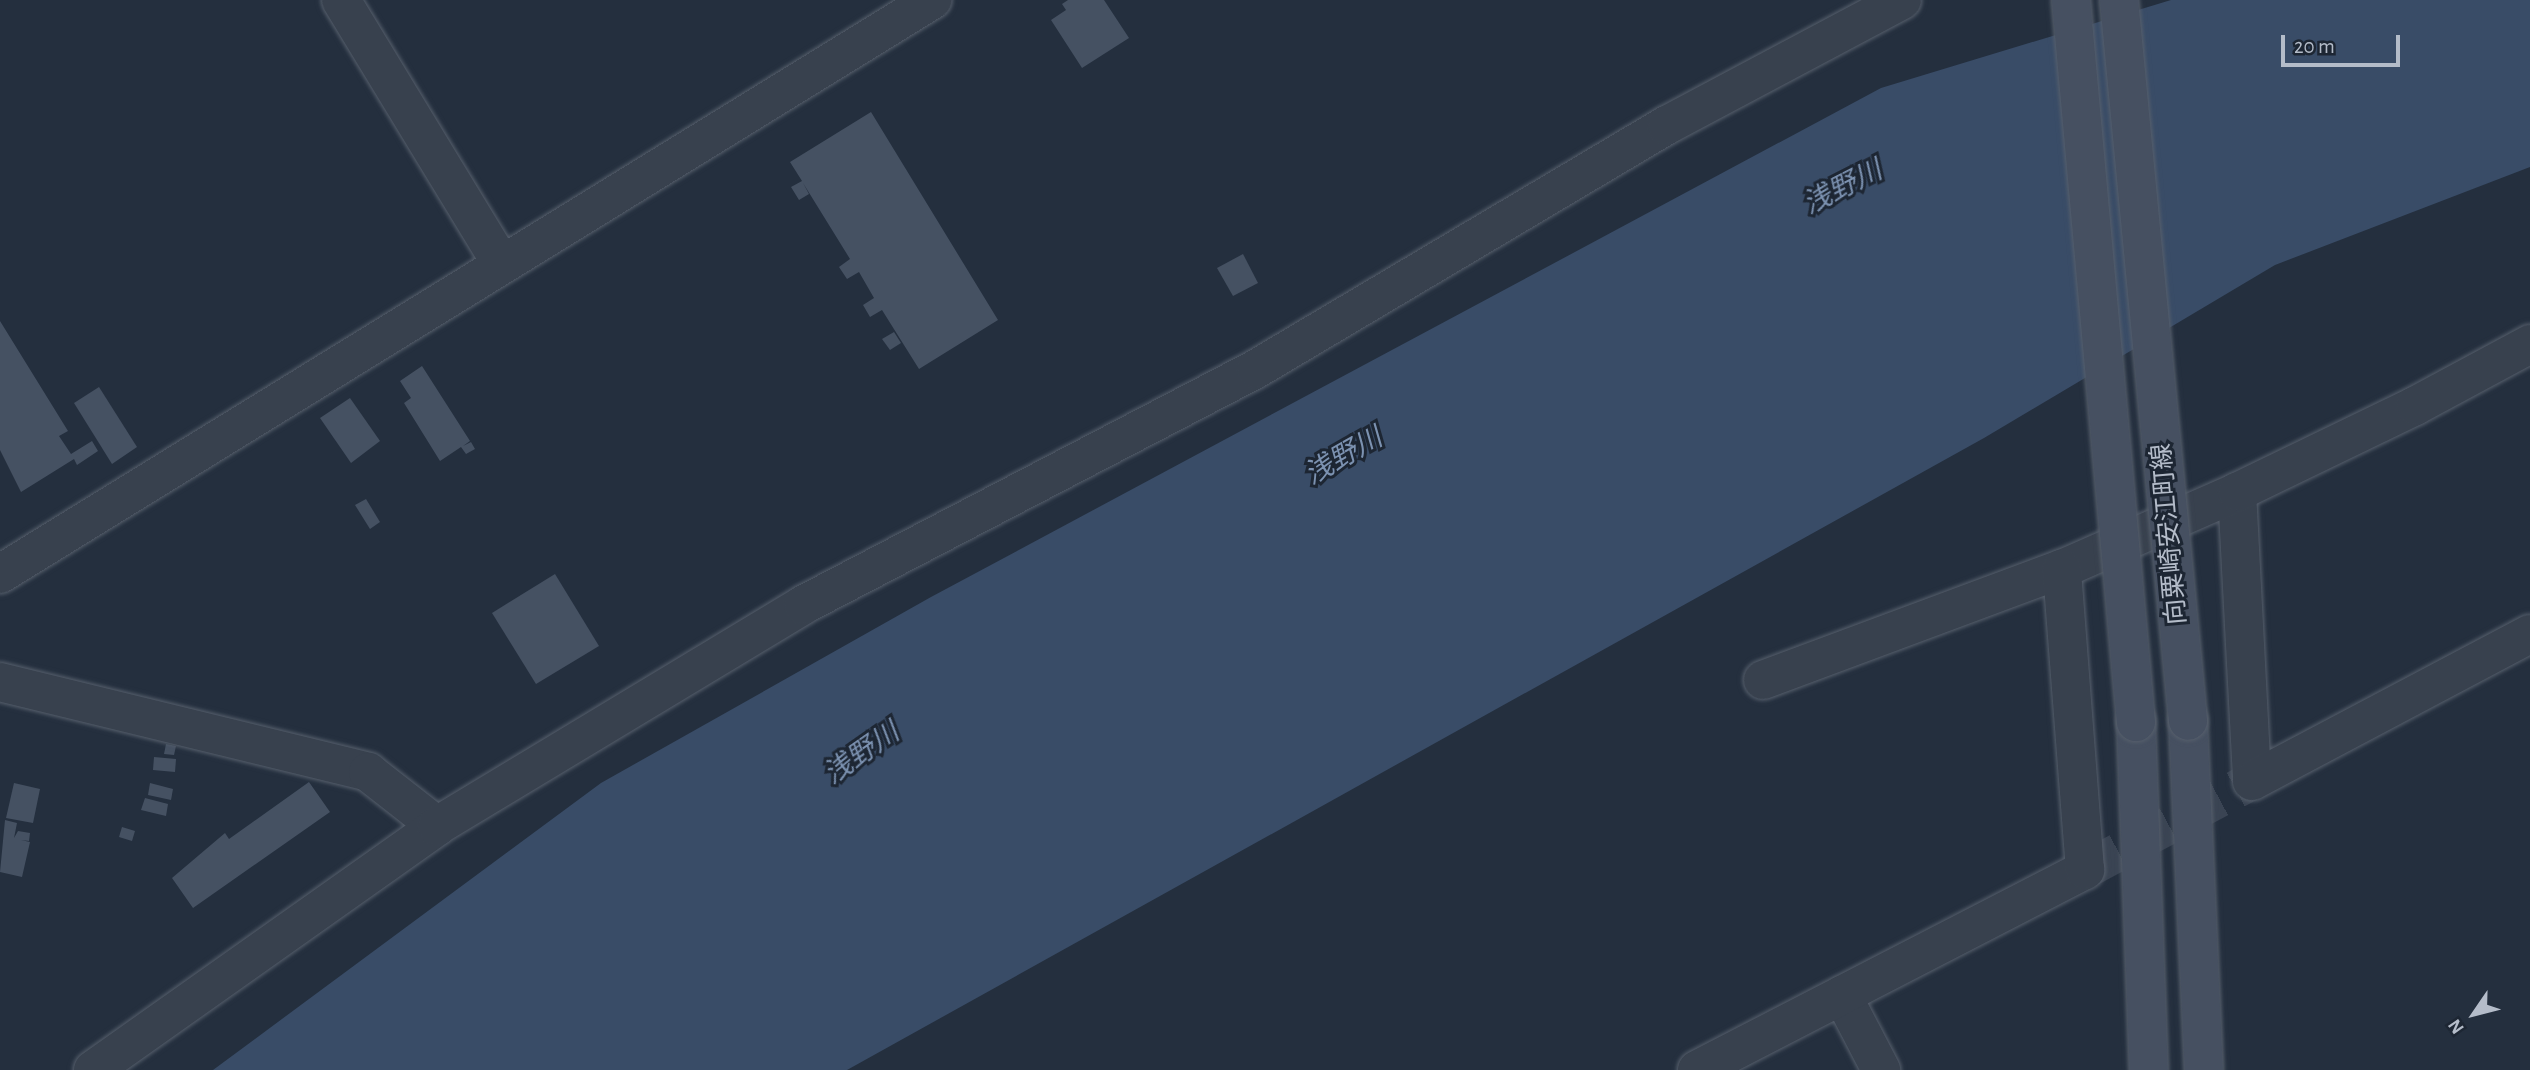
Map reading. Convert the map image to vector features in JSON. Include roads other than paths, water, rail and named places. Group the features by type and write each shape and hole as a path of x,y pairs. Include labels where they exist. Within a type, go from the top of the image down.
{"main road":[{"name":"向粟崎安江町線","path":"2071,0 2136,722 2149,1070"},
{"name":"向粟崎安江町線","path":"2119,0 2188,721 2204,1070"}],"street":[{"path":"341,0 501,263"},
{"path":"0,574 932,0"},
{"path":"93,1070 438,826 803,605 1256,369 1667,125 1902,0"},
{"path":"1763,680 2062,569 2237,492 2415,406 2530,344"},
{"path":"2237,492 2252,781 2530,634"},
{"path":"1697,1070 2085,870 2062,569"},
{"path":"0,682 368,772 438,826"},
{"path":"1842,995 1881,1070"}],"water":[{"name":"浅野川","path":"2171,0 2530,0 2530,167 2275,265 1984,438 847,1070 213,1070 601,783 931,597 1881,88"}],"tunnel":[{"path":"2085,870 2252,781"}]}
